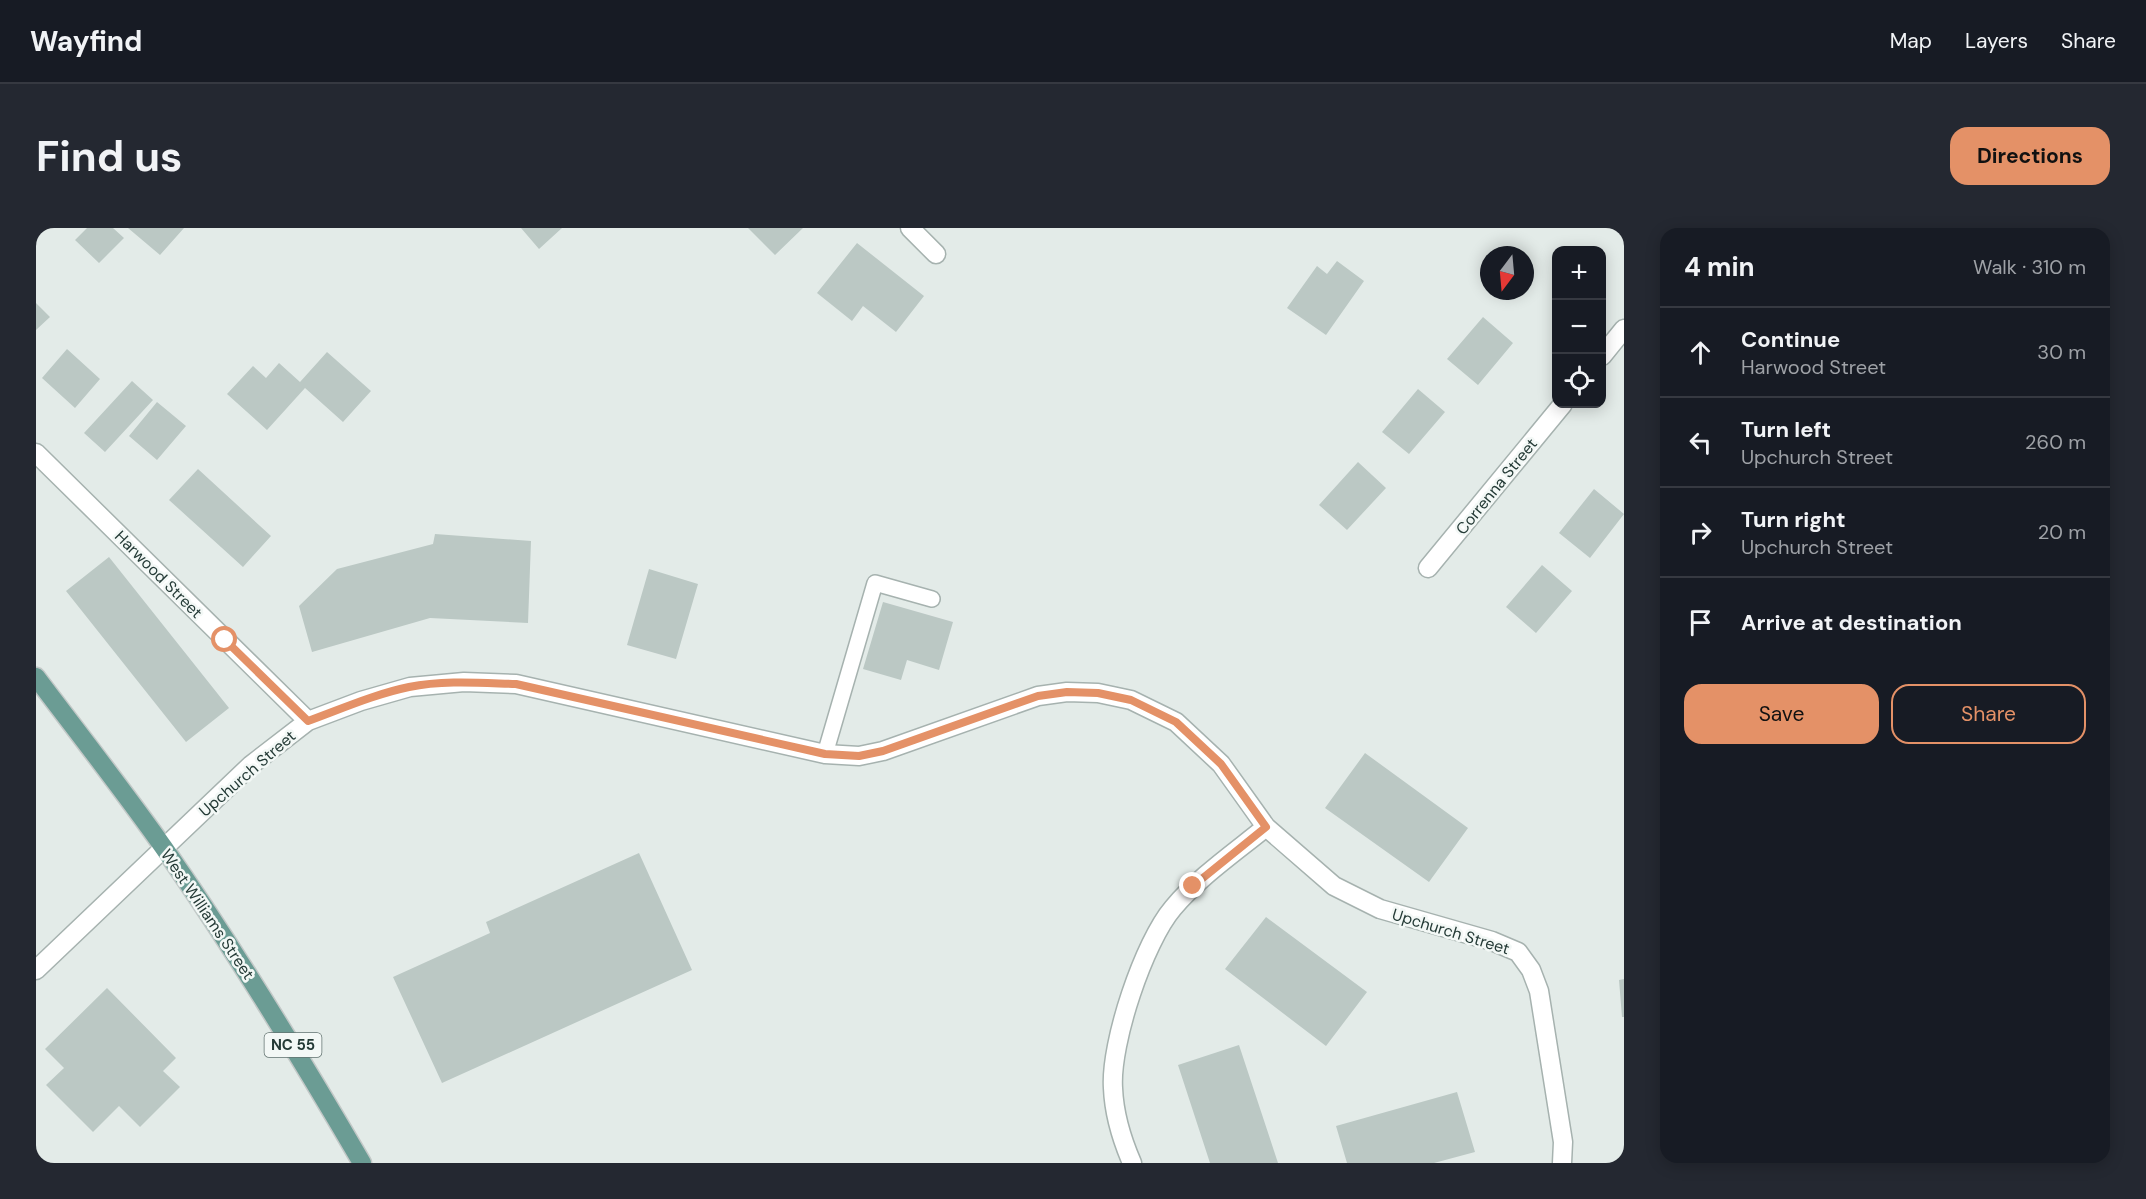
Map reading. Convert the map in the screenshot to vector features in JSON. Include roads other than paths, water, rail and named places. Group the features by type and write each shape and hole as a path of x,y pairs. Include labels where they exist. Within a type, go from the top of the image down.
{"main road":[{"name":"West Williams Street","path":"36,677 163,848 290,1039 362,1163"}],"street":[{"path":"910,228 936,254"},
{"path":"1604,354 1624,329"},
{"name":"Correnna Street","path":"1428,568 1560,408"},
{"name":"Harwood Street","path":"36,453 308,721"},
{"name":"Upchurch Street","path":"36,970 251,765 308,721 361,701 410,687 464,682 516,684 825,754 859,756 883,751 1038,696 1067,692 1098,693 1131,700 1176,722 1221,764 1266,827 1315,872 1334,886 1380,909 1492,941 1518,952 1531,970 1539,991 1563,1142 1562,1163"},
{"path":"1132,1163 1117,1117 1113,1086 1125,1012 1138,973 1154,936 1171,910 1193,886 1266,827"}],"lane":[{"path":"825,754 875,583 932,599"}]}
